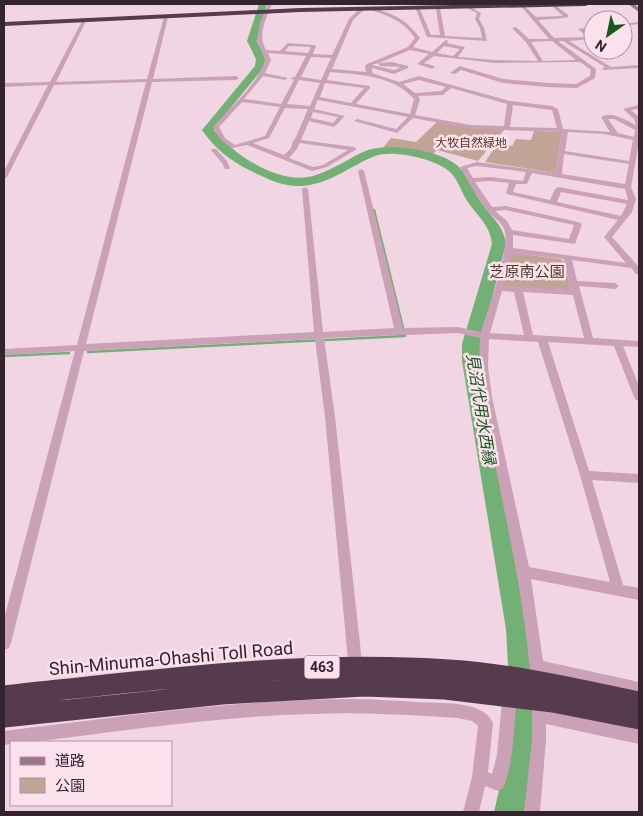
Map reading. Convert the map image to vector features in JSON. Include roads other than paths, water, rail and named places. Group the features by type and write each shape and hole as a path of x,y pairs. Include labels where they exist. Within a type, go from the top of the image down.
{"highway":[{"path":"4,24 166,18 267,12 313,7 348,6 362,9 434,5 583,4"},
{"name":"Shin-Minuma-Ohashi Toll Road","path":"4,696 240,672 334,666 369,666 450,670 493,675 639,702"},
{"name":"463","path":"4,717 222,694 364,686 445,689 544,701 639,719"}],"street":[{"path":"270,4 258,40 268,59 261,74 216,127 218,134 229,146 234,148 267,136 314,46 288,44 282,52"},
{"path":"522,4 553,40 594,70 639,66"},
{"path":"533,18 566,16 554,4"},
{"path":"631,4 639,10"},
{"path":"434,5 438,8 444,41"},
{"path":"537,5 550,18"},
{"path":"432,67 420,64 434,53 444,41 485,40 477,19 479,13 467,6"},
{"path":"417,7 418,15 428,27 430,36 463,48 455,57"},
{"path":"368,66 410,48 418,38 411,29 395,16 370,8"},
{"path":"285,158 293,152 296,141 308,119 351,19 362,9"},
{"path":"4,643 166,18"},
{"path":"4,177 84,21"},
{"path":"411,29 428,27"},
{"path":"514,28 528,41 541,62"},
{"path":"528,41 583,38"},
{"path":"563,39 611,69"},
{"path":"410,48 481,62 580,61"},
{"path":"264,51 334,57"},
{"path":"424,76 446,56"},
{"path":"368,66 394,72 398,72 406,67 374,62"},
{"path":"368,66 369,74"},
{"path":"453,73 460,68 503,81 577,86 594,77 594,70"},
{"path":"330,70 369,74 402,85 416,99 412,116 397,131 357,122"},
{"path":"261,74 368,87 353,104"},
{"path":"4,85 236,78"},
{"path":"402,85 419,78 448,88 510,103 555,109 562,130 562,152 558,175"},
{"path":"413,95 443,93 448,88"},
{"path":"317,98 471,127 562,130 615,134 638,139"},
{"path":"239,100 283,107 312,109 342,116 334,125 308,119"},
{"path":"507,128 510,103"},
{"path":"637,268 608,238 624,219 631,201 628,187 638,139 639,124 637,118 626,109 639,107"},
{"path":"615,134 604,117 615,117 638,129"},
{"path":"247,144 312,169 325,166 354,149 296,141"},
{"path":"227,168 226,162 214,150 229,146"},
{"path":"562,152 632,163"},
{"path":"532,812 540,740 536,642 524,572 492,422 482,350 509,250 510,232 502,219 490,209 463,167 477,164 628,187"},
{"path":"361,171 399,332"},
{"path":"471,180 491,179 525,183 530,171"},
{"path":"630,179 639,181"},
{"path":"513,182 510,193 624,219"},
{"path":"305,189 353,647 362,706"},
{"path":"553,203 558,189 631,201 639,207"},
{"path":"490,209 506,208 578,224 572,242 510,232"},
{"path":"509,250 637,268"},
{"path":"567,257 589,341"},
{"path":"574,283 615,286"},
{"path":"498,288 576,293"},
{"path":"518,289 529,338"},
{"path":"4,352 458,330 485,336 639,344"},
{"path":"542,339 585,475 618,590"},
{"path":"617,342 639,397"},
{"path":"585,475 639,478"},
{"path":"524,572 639,594"},
{"path":"538,668 639,689"},
{"path":"480,777 498,783 504,756 509,701 513,700 539,710 639,737"},
{"path":"4,738 232,713 362,706 458,712 477,715 486,723 480,777 471,812"}],"waterway":[{"name":"見沼代用水西縁","path":"263,4 252,41 261,59 260,66 208,130 223,148 255,168 277,178 295,182 312,181 321,178 363,157 380,151 413,153 425,156 446,164 456,171 473,200 496,230 499,244 471,344 471,361 518,629 521,666"},
{"path":"88,352 405,336 374,210"},
{"path":"4,356 69,353"},
{"name":"見沼代用水西縁","path":"509,812 516,778 522,715"}],"park label":[{"name":"大牧自然緑地","path":"471,143"},
{"name":"芝原南公園","path":"527,272"}]}
